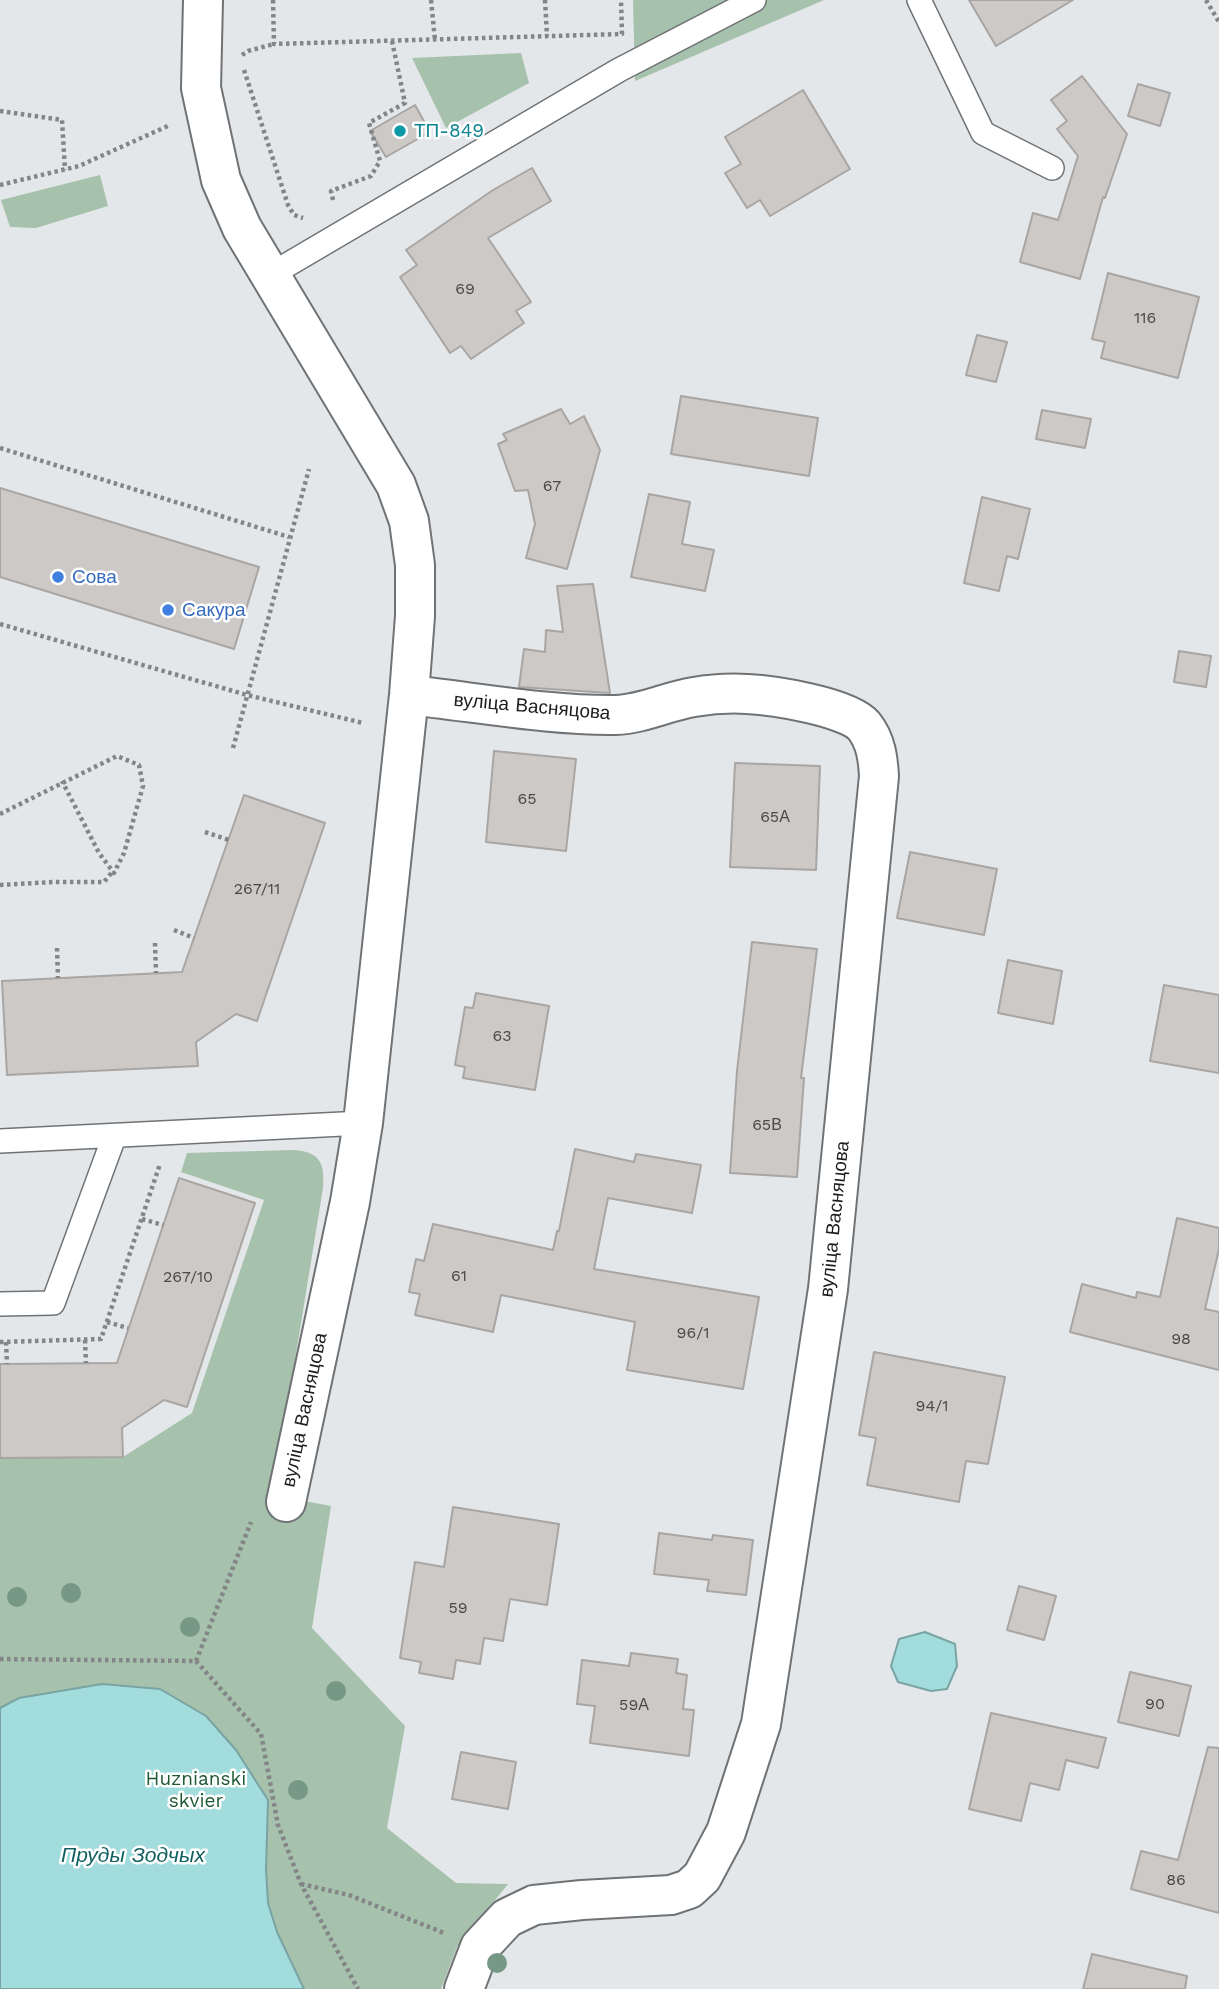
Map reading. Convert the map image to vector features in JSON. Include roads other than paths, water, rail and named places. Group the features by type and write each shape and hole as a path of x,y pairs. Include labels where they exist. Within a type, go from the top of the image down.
{"street":[{"name":"вуліца Васняцова","path":"203,0 201,88 221,180 242,228 396,485 409,521 415,565 415,616 409,695 363,1123 350,1202 286,1502"},
{"name":"вуліца Васняцова","path":"409,695 607,714 638,712 692,697 721,694 750,694 809,703 840,711 863,725 877,751 879,776 828,1289 761,1724 726,1832 702,1877 689,1889 671,1895 534,1905 507,1919 480,1947 464,1989"}],"lane":[{"path":"270,275 619,70 754,0"},
{"path":"919,0 983,133 1052,168"},
{"path":"0,1141 363,1123"},
{"path":"0,1304 53,1303 114,1137"}],"water":[{"path":"925,1632 955,1644 957,1666 947,1689 931,1691 898,1682 891,1666 899,1639"},
{"name":"Пруды Зодчых","path":"102,1684 160,1689 206,1716 236,1750 268,1800 268,1903 277,1932 304,1989 0,1989 0,1708 19,1698"}],"place":[{"name":"ТП-849","path":"400,131"},
{"name":"Сова","path":"58,577"},
{"name":"Сакура","path":"168,610"}],"park label":[{"name":"Huznianski skvier","path":"196,1790"}]}
